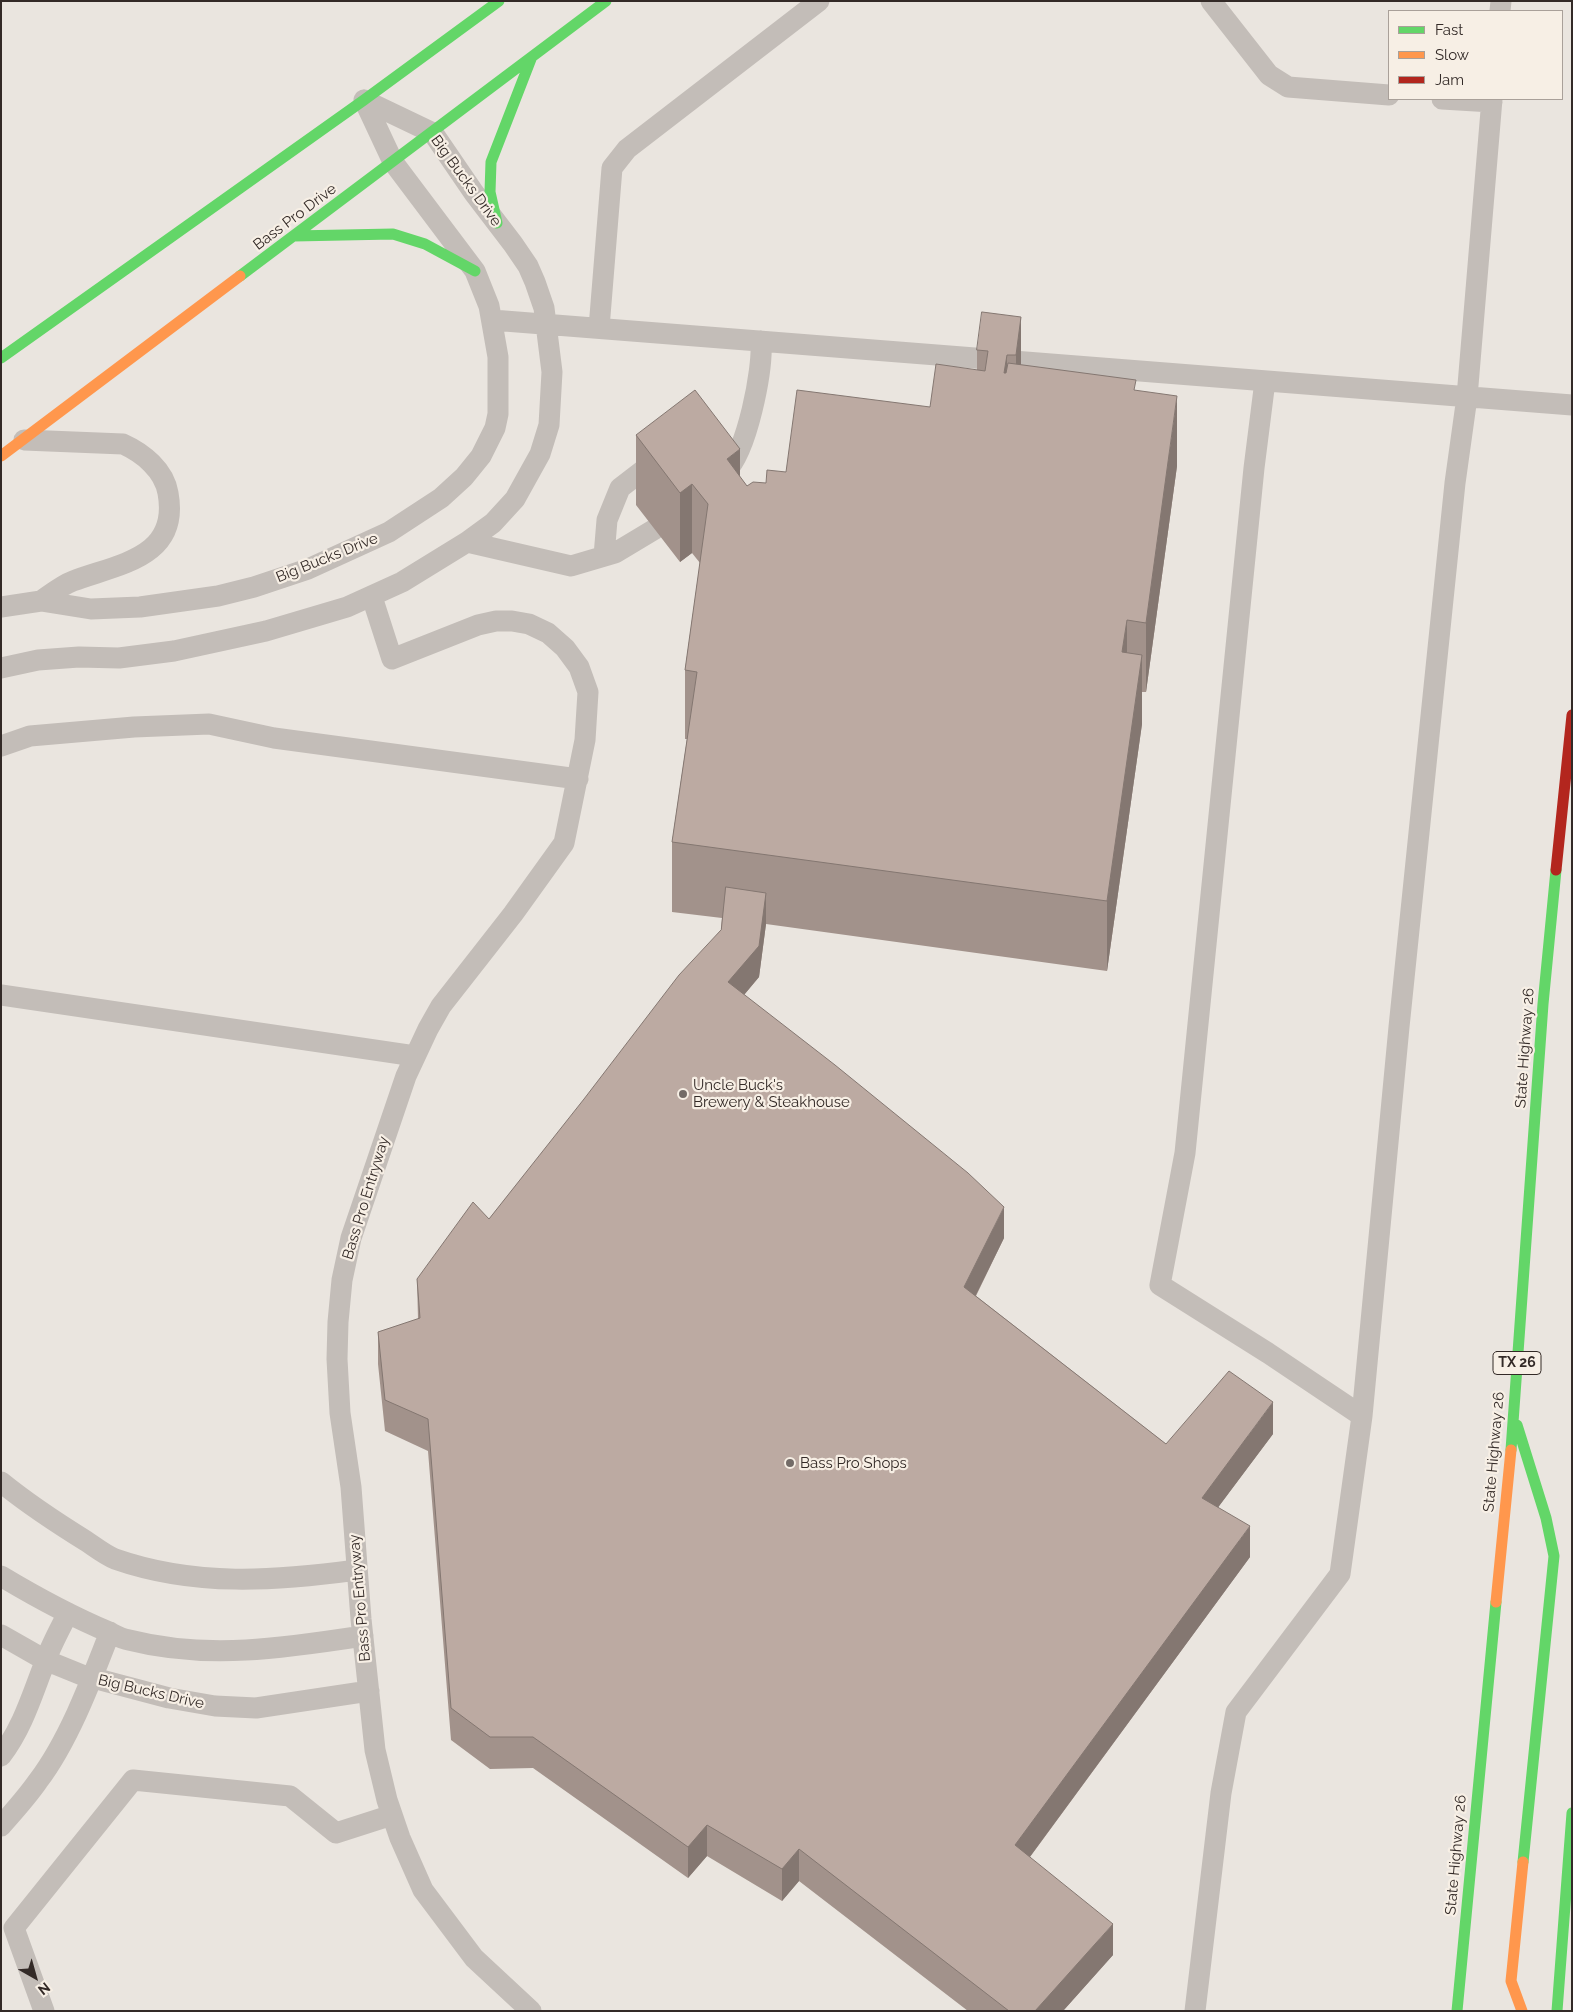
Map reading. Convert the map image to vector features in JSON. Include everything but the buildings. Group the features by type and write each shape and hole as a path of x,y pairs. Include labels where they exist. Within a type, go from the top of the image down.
{"main road":[{"path":"1,358 364,100 499,1"},
{"name":"Bass Pro Drive","path":"1,456 433,133 606,1"},
{"path":"497,223 490,192 491,162 531,59"},
{"path":"294,236 401,235 444,253 475,271"},
{"name":"State Highway 26","path":"1456,2011 1514,1414 1543,1004 1572,715"},
{"path":"1514,1414 1546,1518 1554,1556 1511,1981 1522,2011"},
{"path":"1557,2011 1565,1984 1572,1813"}],"lane":[{"path":"599,328 612,168 626,149 819,1"},
{"path":"1211,1 1269,74 1288,87 1388,95"},
{"name":"Big Bucks Drive","path":"1,668 38,660 78,657 120,658 174,651 274,629 347,607 402,582 467,542 492,522 515,499 540,454 549,425 552,372 544,308 532,274 513,244 433,133 364,100"},
{"name":"Big Bucks Drive","path":"1,607 41,601 91,610 140,608 218,596 254,588 308,569 389,532 441,498 464,477 481,456 495,428 498,414 498,357 489,306 475,271 393,162 364,100"},
{"path":"1195,2011 1222,1794 1236,1712 1340,1574 1362,1416 1454,492 1467,397 1492,101 1467,100"},
{"path":"492,320 1572,405"},
{"path":"714,483 732,465 735,433 751,417 760,365 761,341"},
{"path":"1265,381 1254,468 1186,1144 1160,1285 1268,1353 1362,1416"},
{"path":"24,440 123,444 135,449 158,471 167,487 170,505 168,522 160,539 143,556 71,581 41,601"},
{"path":"604,556 607,520 620,488 663,455 677,448"},
{"path":"467,542 571,566 615,553 648,534 692,500"},
{"name":"Bass Pro Entryway","path":"372,597 392,659 471,628 496,621 512,621 529,624 548,634 565,648 578,667 588,692 585,740 564,843 513,914 441,1006 415,1056 406,1076 351,1238 342,1280 338,1322 340,1413 351,1487 363,1636 375,1750 392,1815 423,1890 474,1958 531,2011"},
{"path":"1,746 30,736 134,726 209,724 274,738 578,780"},
{"path":"1,995 415,1056"},
{"path":"1,1482 56,1523 114,1558 146,1567 192,1577 242,1580 296,1578 357,1570"},
{"path":"1,1576 68,1614 128,1640 200,1652 250,1652 363,1636"},
{"path":"1,1756 26,1712 45,1660 68,1614"},
{"path":"1,1826 39,1780 58,1748 92,1678 110,1632"},
{"name":"Big Bucks Drive","path":"1,1635 45,1660 92,1678 170,1698 215,1706 256,1708 369,1691"},
{"path":"44,2011 14,1928 132,1780 290,1796 336,1833 392,1815"}],"traffic: fast":[{"path":"1,358 364,100 499,1"},
{"path":"240,276 606,1"},
{"path":"497,223 490,192 491,162 531,59"},
{"path":"294,236 393,234 425,244 475,271"},
{"path":"1511,1450 1543,1004 1556,870"},
{"path":"1517,1425 1546,1518 1554,1556 1523,1862"},
{"path":"1457,2011 1496,1602"},
{"path":"1557,2011 1572,1813"}],"traffic: slow":[{"path":"1,456 240,276"},
{"path":"1496,1602 1511,1450"},
{"path":"1522,2011 1511,1981 1523,1862"}],"traffic: jam":[{"path":"1556,870 1572,715"}],"place":[{"name":"Uncle Buck's Brewery & Steakhouse","path":"683,1094"},
{"name":"Bass Pro Shops","path":"790,1463"}]}
